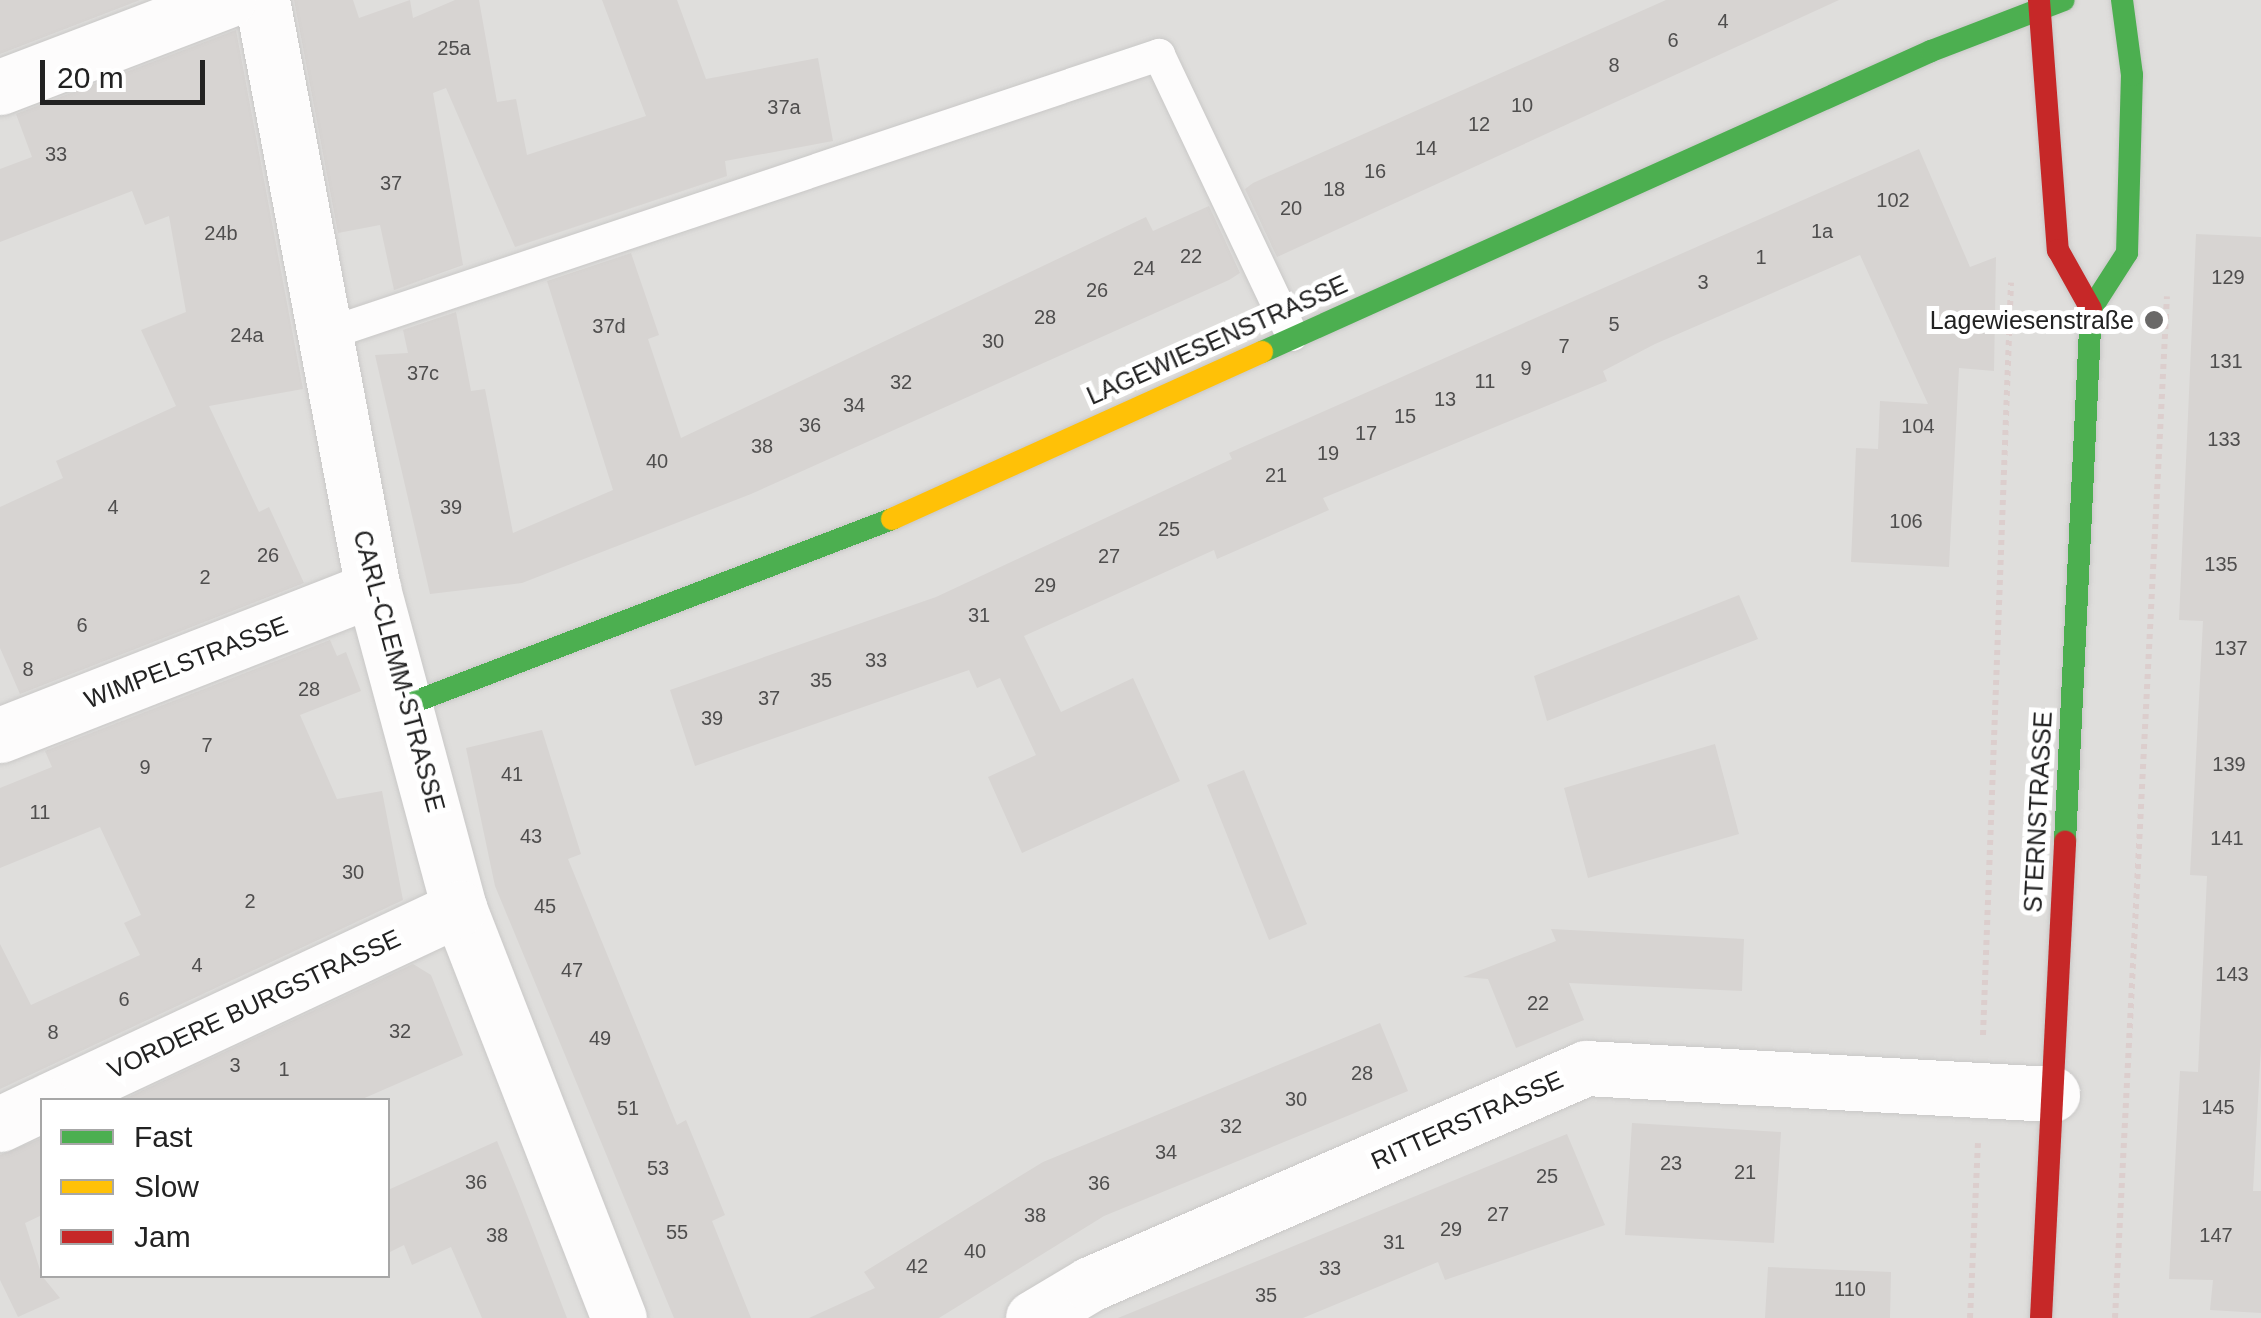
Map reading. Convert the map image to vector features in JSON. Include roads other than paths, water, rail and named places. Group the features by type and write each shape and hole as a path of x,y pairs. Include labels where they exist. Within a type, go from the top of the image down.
{"street":[{"path":"0,88 228,0"},
{"name":"CARL-CLEMM-STRASSE","path":"262,0 372,589 409,704 459,908 619,1318"},
{"name":"LAGEWIESENSTRASSE","path":"409,704 856,535 1292,335 2040,5 2064,0"},
{"path":"2040,5 2058,250 2091,309 2127,254 2132,75 2122,0"},
{"name":"STERNSTRASSE","path":"2042,1318 2091,309"},
{"name":"WIMPELSTRASSE","path":"0,735 372,589"},
{"name":"VORDERE BURGSTRASSE","path":"54,1098 459,908"},
{"name":"RITTERSTRASSE","path":"1033,1318 1090,1284 1586,1068 2052,1094"},
{"path":"0,1124 40,1105"}],"lane":[{"path":"324,335 1159,55 1292,335"}],"place":[{"name":"Lagewiesenstraße","path":"2154,320"}]}
